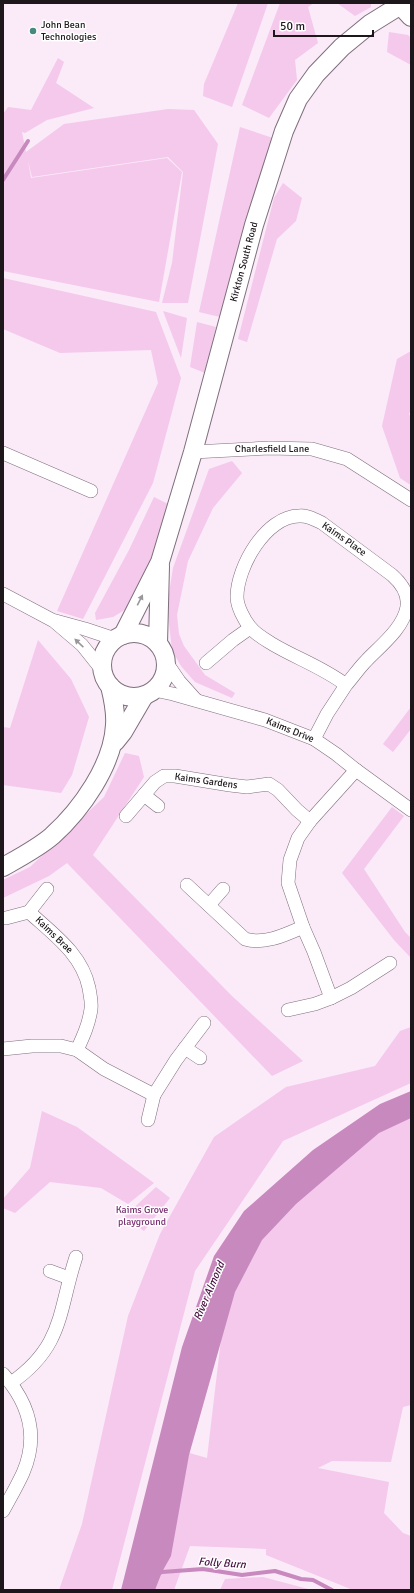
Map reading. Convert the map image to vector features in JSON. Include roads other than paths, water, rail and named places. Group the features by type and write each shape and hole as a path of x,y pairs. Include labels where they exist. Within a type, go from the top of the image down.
{"street":[{"name":"Kirkton South Road","path":"119,637 160,562 192,452 254,225 284,131 298,99 316,74 342,47 370,24 403,9"},
{"name":"Charlesfield Lane","path":"192,452 269,448 312,449 347,459 411,500"},
{"path":"3,453 91,491"},
{"name":"Kaims Place","path":"314,739 327,714 346,685 396,628 404,615 407,606 407,596 401,584 392,575 322,523 310,517 298,516 287,518 266,531 246,561 240,576 237,598 244,618 250,628 262,638 334,676 346,685"},
{"name":"Kirkton South Road","path":"158,643 160,562"},
{"path":"3,594 52,620 82,645 114,690 126,696 135,697 149,693"},
{"path":"52,620 119,637 141,633 152,638 158,643 164,653 166,662 178,681 196,700"},
{"path":"206,663 250,628"},
{"path":"3,867 52,836 84,802 102,770 112,746 116,724 114,703 106,678 103,659 105,651 119,637"},
{"path":"112,746 149,693 164,676 166,662"},
{"name":"Kaims Drive","path":"149,693 196,700 265,720 314,739 411,810"},
{"path":"331,998 303,927 288,883 290,860 298,838 310,821 356,770"},
{"name":"Kaims Gardens","path":"126,816 155,782 164,776 176,776 247,787 269,784 278,790 310,821"},
{"path":"144,795 158,806"},
{"path":"187,885 245,939 261,941 286,935 303,927"},
{"name":"Kaims Brae","path":"6,918 29,912 47,889"},
{"path":"208,905 223,889"},
{"name":"Kaims Brae","path":"29,912 75,955 86,977 91,998 91,1009 85,1032 77,1050"},
{"path":"288,1010 315,1004 331,998 351,988 390,963"},
{"path":"148,1120 154,1095 185,1048 204,1023"},
{"path":"3,1049 32,1046 61,1046 77,1050 104,1070 154,1095"},
{"path":"185,1048 200,1058"},
{"path":"3,1511 23,1473 28,1458 31,1440 29,1416 22,1400 7,1378 22,1375 37,1361 49,1345 58,1327 69,1278 76,1257"},
{"path":"50,1271 69,1278"}],"water":[{"name":"River Almond","path":"411,1091 411,1118 379,1133 296,1204 262,1240 235,1292 189,1455 171,1556 162,1572 155,1590 121,1590 182,1347 214,1256 244,1211 313,1150 380,1104"}],"waterway":[{"path":"3,180 28,141"},
{"name":"Folly Burn","path":"158,1574 162,1572 203,1569 242,1575 275,1571 301,1579 313,1580 332,1590"}],"place":[{"name":"John Bean Technologies","path":"33,31"}],"park label":[{"name":"Kaims Grove playground","path":"142,1216"}]}
